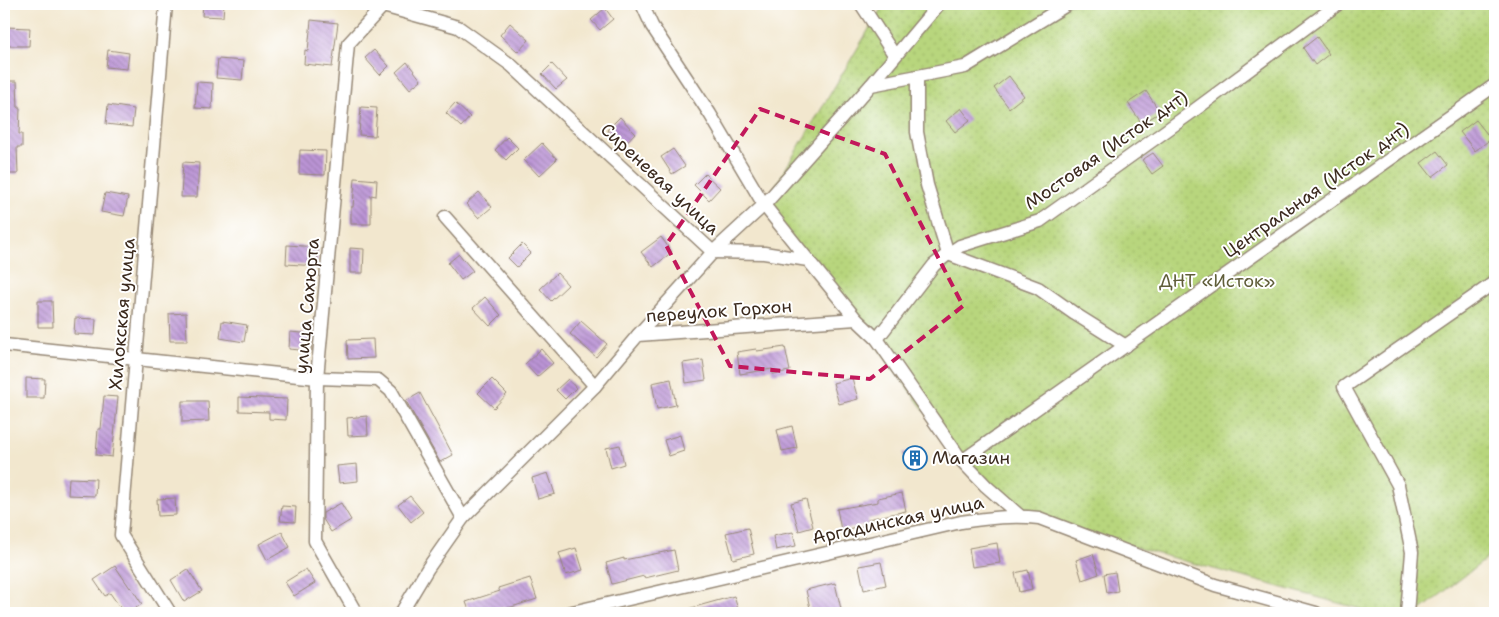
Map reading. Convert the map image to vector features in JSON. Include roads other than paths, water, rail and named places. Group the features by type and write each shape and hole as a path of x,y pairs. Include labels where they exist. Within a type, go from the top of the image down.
{"street":[{"name":"Хилокская улица","path":"166,4 121,535 170,613"},
{"path":"642,4 652,26 710,114 764,205 856,319 877,339 962,462 1020,516"},
{"path":"861,4 895,56"},
{"name":"Сиреневая улица","path":"381,5 458,27 512,65 713,252 764,205 871,85 939,4"},
{"path":"871,85 965,67 1068,4"},
{"name":"Мостовая (Исток днт)","path":"877,339 934,265 948,254 960,246 1040,221 1338,4"},
{"name":"улица Сахюрта","path":"356,613 315,542 318,378 348,44 381,5"},
{"path":"917,76 917,132 927,185 948,254 1038,288 1126,346"},
{"name":"Центральная (Исток днт)","path":"962,462 1495,85"},
{"path":"445,217 594,386"},
{"path":"638,335 713,252 764,253 808,260"},
{"path":"1407,613 1412,552 1398,485 1344,387 1495,282"},
{"name":"переулок Горхон","path":"401,613 428,568 463,518 594,386 638,335 856,319"},
{"path":"4,345 318,378 378,380 391,390 463,518"},
{"name":"Аргадинская улица","path":"568,613 961,522 994,517 1020,516 1039,518 1215,585 1316,613"}],"place":[{"name":"Магазин","path":"915,458"}],"park label":[{"name":"ДНТ «Исток»","path":"1217,281"}]}
